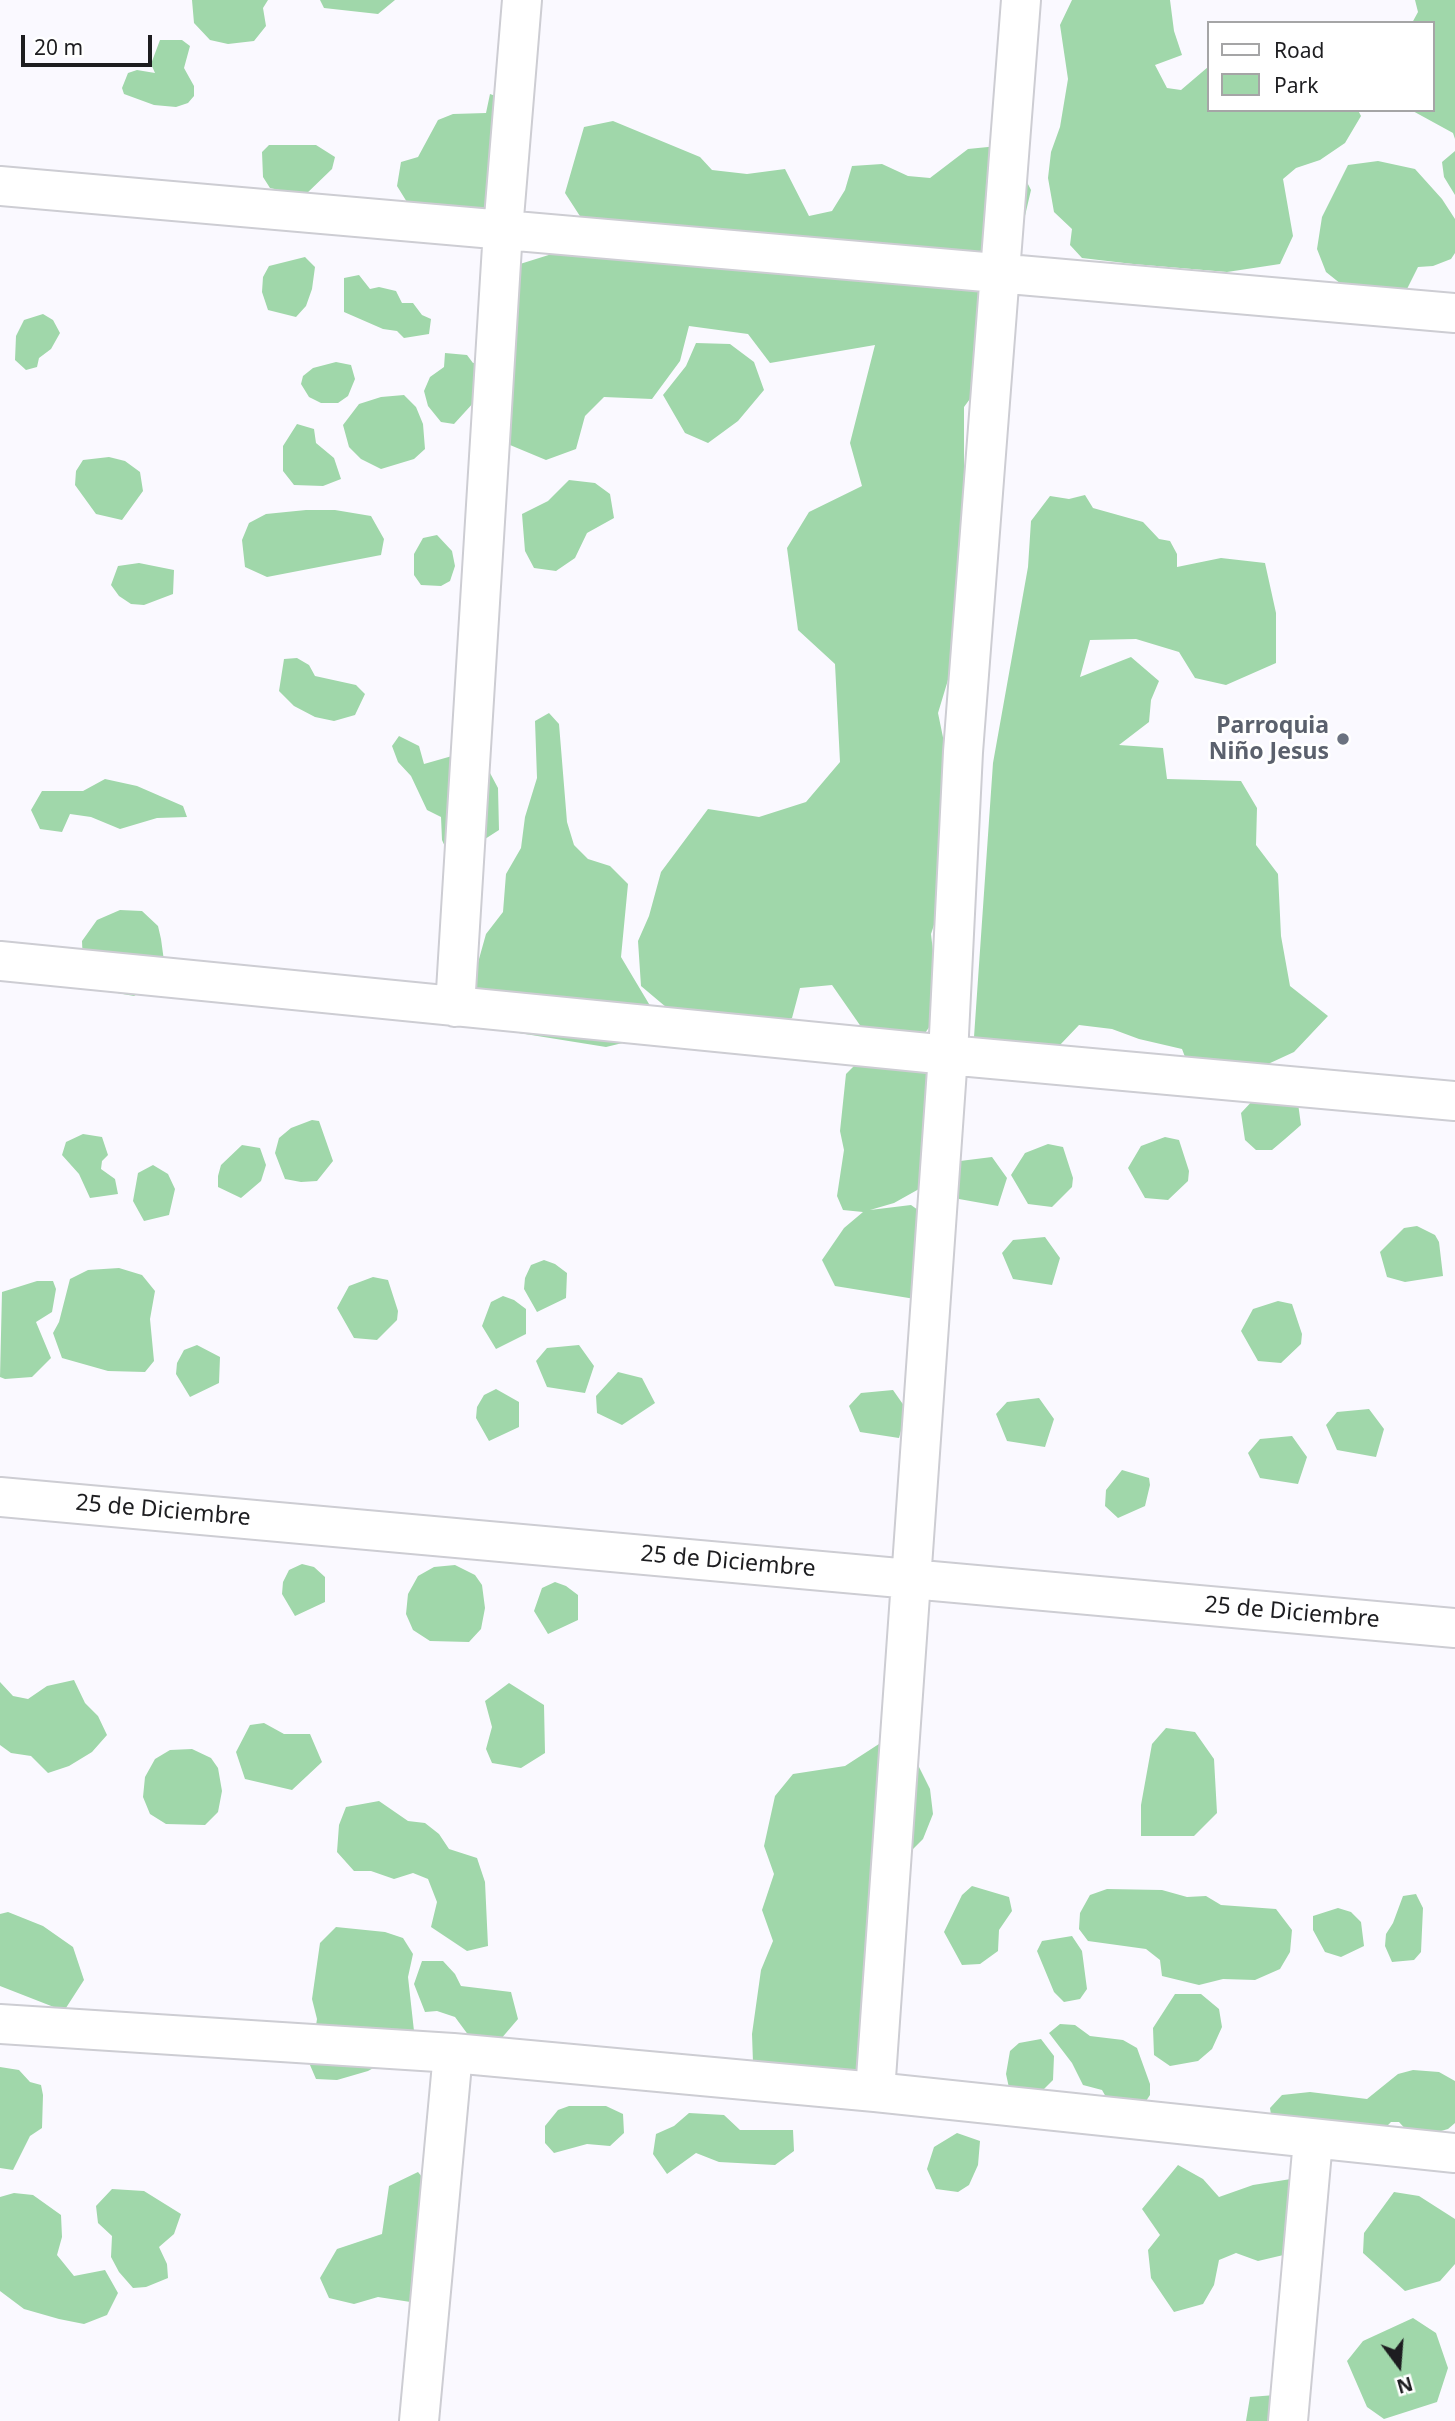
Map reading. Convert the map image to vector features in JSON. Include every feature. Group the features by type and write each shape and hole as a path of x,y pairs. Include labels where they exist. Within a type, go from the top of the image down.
{"street":[{"path":"456,1007 503,230 522,0"},
{"path":"875,2092 948,1055 963,752 1021,0"},
{"path":"0,186 1455,313"},
{"path":"0,961 948,1055 1455,1101"},
{"name":"25 de Diciembre","path":"0,1497 1455,1628"},
{"path":"0,2024 453,2053 875,2092 1455,2153"},
{"path":"419,2421 453,2053"},
{"path":"1288,2421 1313,2140"}],"green space":[{"path":"192,0 268,0 263,8 266,26 254,41 228,44 210,40 194,23"},
{"path":"320,0 395,0 378,14 324,8"},
{"path":"1072,0 1170,0 1174,31 1182,55 1155,65 1167,88 1181,90 1206,69 1206,112 1359,112 1361,116 1345,143 1320,160 1296,168 1283,179 1293,236 1280,264 1227,272 1133,264 1082,258 1070,245 1072,229 1054,212 1048,178 1051,152 1060,127 1068,79 1060,25"},
{"path":"1415,0 1455,0 1455,139 1453,133 1415,112 1434,112 1434,21 1413,21 1418,12"},
{"path":"160,40 182,40 190,46 184,68 194,86 194,96 188,103 176,107 154,105 124,94 122,88 128,73 137,70 155,73 151,64"},
{"path":"490,94 507,100 497,216 410,207 397,186 401,162 418,157 438,120 453,114 486,113"},
{"path":"613,121 700,157 712,170 747,174 785,169 809,216 832,211 845,190 852,166 882,164 908,176 930,178 968,149 1008,145 1031,190 1024,220 986,249 971,265 587,227 565,193 584,127"},
{"path":"269,145 316,145 335,157 332,169 304,196 270,188 263,177 262,152"},
{"path":"1455,151 1455,195 1444,177 1442,162"},
{"path":"1378,161 1415,169 1442,199 1455,219 1455,253 1451,259 1433,266 1418,267 1406,291 1341,284 1326,272 1317,249 1322,217 1348,165"},
{"path":"571,248 978,285 1004,314 975,392 964,407 964,471 977,580 952,628 951,670 938,713 946,752 954,864 931,934 940,1012 925,1033 892,1039 864,1031 832,985 800,988 792,1018 758,1027 679,1018 641,986 638,941 649,916 661,872 708,809 759,817 806,802 840,762 835,664 798,630 787,548 809,512 862,486 850,443 875,345 770,363 748,334 689,326 680,361 652,399 604,397 585,416 576,449 546,460 510,445 505,381 520,264"},
{"path":"305,257 315,267 306,306 296,317 268,310 262,292 263,277 269,266"},
{"path":"359,275 370,289 379,287 396,291 402,303 413,303 422,315 431,319 429,334 404,338 397,331 383,329 344,312 344,278"},
{"path":"43,314 53,320 60,333 51,349 39,358 37,367 26,370 15,360 16,336 24,320"},
{"path":"696,343 730,344 754,362 764,390 738,421 708,443 685,433 663,395 686,366"},
{"path":"445,353 467,355 473,363 490,359 475,401 454,424 441,422 428,406 424,391 430,377 444,367"},
{"path":"336,362 351,365 355,379 348,396 338,403 321,403 309,397 301,384 303,376 313,368"},
{"path":"404,395 416,407 423,424 425,449 414,459 381,469 361,459 349,447 343,425 359,404 381,397"},
{"path":"297,424 314,429 316,443 334,458 341,479 323,486 294,485 283,471 283,446"},
{"path":"109,457 125,461 140,472 143,491 122,520 96,514 75,485 76,471 83,460"},
{"path":"569,480 595,483 610,494 614,518 587,533 575,558 556,571 534,568 525,551 522,514 548,501"},
{"path":"1085,495 1093,508 1143,522 1159,539 1170,541 1177,554 1177,567 1221,558 1265,563 1276,613 1276,663 1226,685 1195,678 1179,652 1136,639 1090,640 1080,677 1131,657 1159,681 1151,700 1149,722 1119,745 1163,748 1167,779 1241,781 1257,808 1256,845 1278,874 1281,936 1290,986 1328,1016 1294,1052 1229,1082 1193,1078 1182,1049 1139,1039 1112,1029 1079,1025 1059,1046 1002,1052 974,1037 993,763 1028,567 1031,521 1050,496 1069,499"},
{"path":"335,510 371,516 384,539 381,555 267,577 245,567 242,540 249,523 266,514"},
{"path":"437,535 452,551 455,566 450,581 441,586 421,585 414,575 414,554 423,538"},
{"path":"139,563 174,570 173,594 144,605 131,604 119,596 111,585 118,566"},
{"path":"297,658 309,665 315,676 356,685 365,694 355,715 334,721 315,717 294,706 279,691 284,659"},
{"path":"549,713 559,724 567,822 574,845 588,859 610,866 628,884 621,957 652,1009 639,1039 606,1047 494,1029 472,984 486,934 503,912 506,874 521,848 525,817 537,778 535,721"},
{"path":"399,736 419,746 424,764 452,756 490,773 498,788 499,830 485,839 476,854 450,858 442,840 441,817 427,810 411,776 398,762 392,746"},
{"path":"105,779 137,786 183,806 187,817 157,818 120,829 91,817 70,814 62,832 40,829 31,810 42,791 83,791"},
{"path":"120,910 142,911 158,926 161,939 164,961 153,985 134,996 84,987 82,941 97,920"},
{"path":"862,1058 930,1070 940,1163 919,1189 894,1203 870,1210 911,1205 949,1232 952,1270 915,1299 835,1286 822,1260 844,1228 863,1212 843,1210 837,1196 844,1150 840,1131 846,1074"},
{"path":"1297,1096 1301,1125 1272,1150 1256,1150 1245,1140 1241,1113 1255,1098"},
{"path":"312,1120 319,1121 333,1161 317,1181 285,1179 275,1153 279,1138 291,1128"},
{"path":"83,1134 102,1137 108,1155 102,1161 101,1169 115,1179 118,1194 90,1198 79,1174 62,1155 66,1142"},
{"path":"1165,1137 1179,1140 1189,1171 1188,1181 1168,1200 1145,1198 1128,1168 1141,1146"},
{"path":"1048,1144 1063,1147 1073,1178 1072,1187 1052,1207 1028,1204 1011,1175 1025,1153"},
{"path":"242,1145 260,1148 266,1165 261,1181 241,1198 218,1187 218,1176 221,1165"},
{"path":"992,1157 1007,1178 998,1206 959,1199 948,1173 960,1161"},
{"path":"153,1165 168,1174 175,1189 169,1215 144,1221 133,1201 138,1173"},
{"path":"1417,1226 1435,1235 1439,1242 1443,1276 1405,1282 1387,1277 1380,1252 1404,1228"},
{"path":"1045,1237 1060,1258 1052,1285 1013,1279 1002,1253 1013,1240"},
{"path":"544,1260 567,1273 566,1298 537,1312 524,1289 525,1278 531,1265"},
{"path":"119,1268 142,1275 155,1291 150,1319 154,1361 145,1372 108,1371 62,1358 53,1333 59,1322 70,1279 88,1270"},
{"path":"373,1277 388,1280 398,1311 397,1320 377,1340 354,1338 337,1308 349,1286"},
{"path":"37,1281 53,1281 56,1289 52,1312 36,1322 51,1358 32,1377 5,1379 0,1377 2,1292"},
{"path":"503,1296 526,1309 526,1334 496,1349 482,1326 491,1302"},
{"path":"1278,1301 1292,1304 1302,1334 1301,1344 1281,1363 1258,1361 1241,1331 1253,1309"},
{"path":"197,1345 220,1357 219,1383 190,1397 176,1374 177,1363 184,1350"},
{"path":"579,1345 594,1366 585,1393 547,1387 536,1361 547,1348"},
{"path":"618,1372 642,1378 655,1403 622,1425 597,1413 596,1396"},
{"path":"496,1389 519,1402 519,1427 489,1441 476,1418 477,1407 484,1395"},
{"path":"893,1390 907,1410 899,1438 860,1432 849,1406 861,1393"},
{"path":"1039,1398 1054,1419 1045,1447 1007,1441 996,1414 1007,1402"},
{"path":"1369,1409 1384,1429 1376,1457 1337,1450 1326,1425 1337,1412"},
{"path":"1292,1436 1307,1457 1298,1484 1260,1478 1248,1453 1260,1439"},
{"path":"1122,1470 1149,1478 1150,1485 1145,1506 1118,1518 1105,1506 1106,1490"},
{"path":"302,1564 314,1567 325,1577 325,1602 295,1616 282,1594 283,1582 289,1570"},
{"path":"455,1565 475,1575 482,1585 485,1608 481,1629 469,1642 430,1641 413,1630 406,1614 408,1594 418,1576 434,1567"},
{"path":"555,1582 578,1595 578,1620 548,1634 534,1611 542,1588"},
{"path":"74,1680 85,1703 98,1716 107,1735 92,1752 69,1766 48,1773 31,1756 11,1753 0,1745 0,1682 13,1696 28,1699 47,1686"},
{"path":"509,1683 544,1705 545,1753 521,1768 492,1763 486,1749 492,1727 485,1701"},
{"path":"264,1723 284,1734 310,1734 322,1762 292,1790 245,1779 236,1752 250,1725"},
{"path":"1166,1728 1195,1732 1214,1759 1217,1813 1194,1836 1141,1836 1141,1805 1152,1744"},
{"path":"882,1742 913,1755 930,1789 933,1814 923,1839 908,1854 906,1944 898,1968 893,2035 846,2105 753,2063 752,2034 761,1970 773,1941 762,1910 774,1874 764,1846 775,1796 793,1774 845,1766"},
{"path":"192,1749 211,1758 218,1768 222,1791 218,1812 205,1825 166,1824 150,1814 143,1797 145,1777 155,1759 170,1750"},
{"path":"379,1801 408,1821 425,1823 439,1834 449,1849 477,1858 485,1882 488,1946 467,1951 431,1927 437,1902 428,1879 413,1873 394,1879 371,1871 354,1871 337,1852 339,1825 346,1807"},
{"path":"972,1886 1009,1897 1012,1911 999,1930 998,1951 980,1964 962,1965 944,1932 962,1895"},
{"path":"1107,1889 1162,1890 1187,1897 1206,1896 1221,1905 1276,1909 1292,1930 1290,1952 1280,1969 1255,1980 1223,1979 1199,1985 1162,1976 1160,1960 1146,1949 1088,1941 1079,1929 1080,1913 1090,1895"},
{"path":"1416,1894 1423,1908 1421,1952 1414,1960 1392,1962 1385,1946 1386,1934 1403,1896"},
{"path":"1338,1908 1351,1912 1361,1922 1364,1946 1341,1957 1325,1952 1313,1930 1313,1916"},
{"path":"8,1912 43,1926 73,1947 84,1980 64,2011 0,1986 0,1914"},
{"path":"336,1927 385,1932 403,1938 413,1954 408,1977 414,2031 393,2057 368,2071 337,2080 316,2079 310,2065 317,2019 312,1999 320,1943"},
{"path":"1072,1936 1082,1951 1087,1989 1080,1999 1064,2002 1054,1992 1037,1951 1042,1941"},
{"path":"422,1961 443,1961 455,1974 461,1986 511,1992 518,2019 500,2040 469,2036 455,2017 437,2011 425,2012 414,1984"},
{"path":"1175,1994 1201,1994 1219,2009 1222,2027 1212,2049 1198,2061 1170,2066 1154,2055 1153,2028"},
{"path":"1060,2024 1075,2025 1090,2036 1123,2040 1137,2048 1150,2084 1150,2095 1144,2104 1110,2104 1102,2090 1083,2085 1072,2063 1049,2033"},
{"path":"1041,2039 1054,2056 1053,2080 1035,2098 1011,2097 1006,2074 1010,2051 1019,2043"},
{"path":"0,2067 19,2070 30,2082 41,2085 43,2095 42,2128 30,2136 13,2170 0,2168"},
{"path":"1413,2070 1439,2072 1455,2081 1455,2123 1448,2129 1427,2135 1410,2134 1399,2122 1391,2122 1377,2136 1273,2128 1270,2108 1282,2095 1310,2092 1367,2099 1398,2074"},
{"path":"569,2106 606,2106 623,2114 624,2133 610,2146 587,2144 554,2153 545,2143 545,2126 558,2110"},
{"path":"689,2113 724,2115 740,2130 793,2130 794,2151 775,2165 719,2162 696,2153 667,2174 653,2154 656,2134 674,2126"},
{"path":"957,2133 980,2141 978,2165 969,2185 958,2192 936,2189 927,2169 934,2147"},
{"path":"1178,2165 1203,2179 1219,2197 1253,2185 1291,2179 1292,2253 1258,2261 1236,2253 1219,2260 1214,2285 1203,2304 1174,2312 1151,2278 1148,2250 1160,2235 1142,2209"},
{"path":"418,2172 458,2221 446,2255 417,2303 378,2297 354,2304 329,2298 320,2278 337,2249 382,2234 389,2186"},
{"path":"112,2189 144,2191 181,2214 174,2234 159,2247 167,2264 168,2278 146,2287 133,2288 119,2272 111,2257 112,2236 98,2223 96,2206"},
{"path":"1394,2192 1419,2196 1455,2219 1455,2264 1440,2281 1405,2291 1363,2253 1364,2233"},
{"path":"14,2193 33,2195 61,2215 62,2237 57,2255 74,2276 105,2270 118,2293 107,2315 84,2324 59,2319 24,2309 0,2291 0,2197"},
{"path":"1413,2318 1436,2333 1448,2368 1437,2402 1384,2419 1367,2407 1347,2361 1363,2341"},
{"path":"1275,2395 1299,2421 1246,2421 1250,2397"}],"place":[{"name":"Parroquia Niño Jesus","path":"1343,739"}]}
